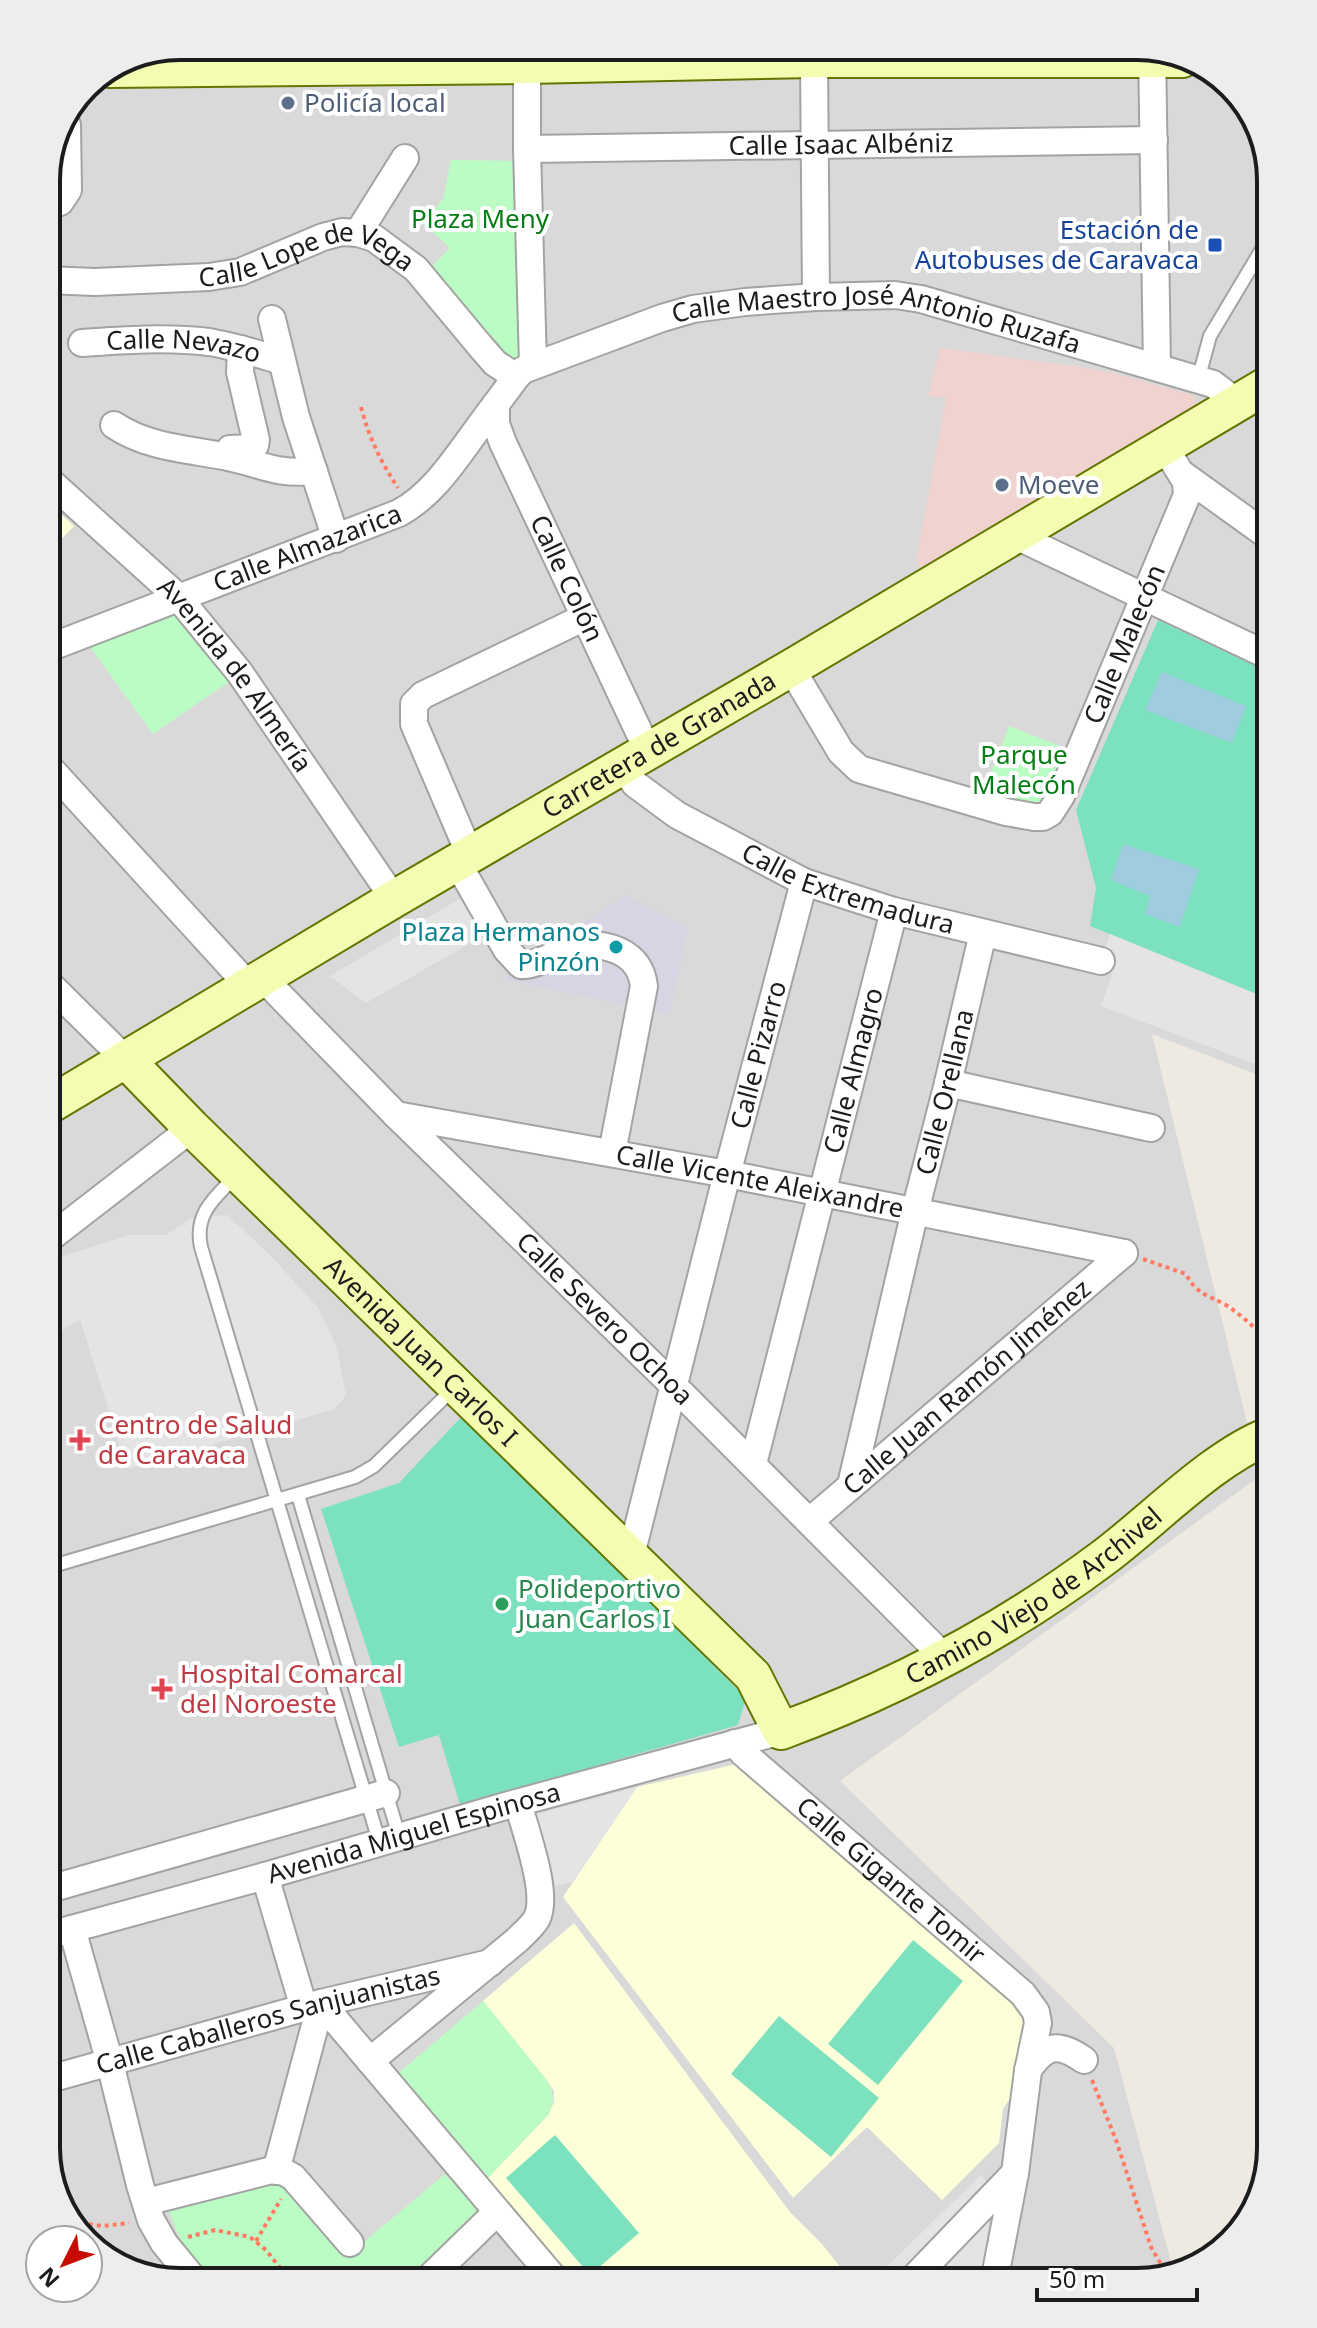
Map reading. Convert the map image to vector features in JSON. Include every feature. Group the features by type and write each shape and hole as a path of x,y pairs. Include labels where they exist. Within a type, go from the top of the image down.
{"street":[{"path":"141,66 196,61 362,60"},
{"path":"525,371 527,60"},
{"path":"814,60 816,297"},
{"path":"1157,367 1154,140 1161,62"},
{"path":"60,202 68,190 67,140"},
{"name":"Calle Isaac Albéniz","path":"527,149 1154,140"},
{"path":"358,233 405,158"},
{"name":"Calle Lope de Vega","path":"60,281 209,277 240,272 323,237 342,232 358,233 374,238 416,269 495,363 525,371"},
{"name":"Calle Maestro José Antonio Ruzafa","path":"525,371 693,309 816,297 895,295 921,299 1213,384 1238,403"},
{"path":"272,319 296,417 336,539"},
{"name":"Calle Nevazo","path":"82,343 155,339 206,342 282,361"},
{"path":"231,457 230,449 251,448 256,440 240,372 241,349"},
{"name":"Calle Almazarica","path":"60,643 336,539 410,507 429,493 525,371"},
{"name":"Carretera de Granada","path":"60,1098 1014,535 1185,479 1238,403 1257,391"},
{"name":"Calle Colón","path":"496,404 496,424 503,443 585,617 635,758"},
{"path":"114,425 147,442 231,457 279,472 314,471"},
{"path":"1185,479 1257,528"},
{"name":"Calle Malecón","path":"791,668 841,752 859,769 1006,812 1043,817 1050,813 1061,796 1145,597 1185,479"},
{"name":"Avenida de Almería","path":"60,491 178,597 240,673 394,899"},
{"path":"1014,535 1257,650"},
{"path":"585,617 423,695 417,699 413,709 414,724 463,858 507,950 521,965 529,966 589,944 623,953 639,967 644,986 612,1153"},
{"name":"Calle Extremadura","path":"635,758 635,784 677,815 804,882 894,911 1101,961"},
{"name":"Calle Severo Ochoa","path":"60,779 255,981 673,1385 946,1659"},
{"name":"Calle Pizarro","path":"631,1555 804,882"},
{"name":"Calle Almagro","path":"753,1464 894,911"},
{"name":"Calle Orellana","path":"851,1485 983,933"},
{"name":"Avenida Juan Carlos I","path":"60,995 192,1128 753,1676 781,1731"},
{"path":"948,1083 1151,1128"},
{"name":"Calle Vicente Aleixandre","path":"396,1115 727,1174 1124,1253"},
{"path":"60,1230 192,1128"},
{"name":"Calle Juan Ramón Jiménez","path":"810,1521 1124,1253"},
{"name":"Camino Viejo de Archivel","path":"781,1731 883,1690 946,1659 1072,1581 1221,1464 1257,1443"},
{"name":"Avenida Miguel Espinosa","path":"60,1932 781,1731"},
{"name":"Calle Gigante Tomir","path":"735,1743 1023,1994 1037,2018 1084,2060"},
{"path":"60,1886 376,1796"},
{"path":"370,2061 490,1963 537,1920 541,1890 518,1803"},
{"path":"265,1876 313,2006 370,2061 545,2268"},
{"path":"72,1929 148,2211 164,2243 185,2268"},
{"name":"Calle Caballeros Sanjuanistas","path":"60,2076 313,2006 490,1963"},
{"path":"285,2174 313,2006"},
{"path":"997,2268 1015,2173 1037,2018"},
{"path":"1028,2071 1037,2056 1057,2047 1071,2051 1084,2060"},
{"path":"923,2268 1015,2173"},
{"path":"148,2211 285,2174"},
{"path":"285,2174 350,2243"},
{"path":"439,2268 497,2212"}],"lane":[{"path":"1198,380 1210,336 1257,257"},
{"path":"239,1173 214,1198 202,1216 198,1234 277,1501 389,1838"},
{"path":"60,1564 298,1495 365,1472 457,1385"},
{"path":"298,1495 389,1838"}],"path":[{"path":"361,407 378,459 410,507"},
{"path":"1124,1253 1186,1274 1200,1292 1227,1306 1257,1329"},
{"path":"1084,2060 1116,2140 1151,2247 1161,2265"},
{"path":"256,2241 285,2174"},
{"path":"87,2224 103,2226 148,2211"},
{"path":"164,2243 215,2230 250,2237 280,2268"}],"shaded area":[{"path":"180,60 1145,60 1176,66 1204,80 1237,113 1251,141 1257,180 1257,1075 1152,1034 1257,1464 1257,1478 840,1781 1114,2048 1171,2263 1137,2268 172,2268 141,2262 113,2248 104,2240 104,2224 88,2224 72,2201 64,2179 60,2148 60,172 72,127 85,107 120,76 141,66"},
{"name":"Moeve","path":"940,348 1112,373 1193,395 1201,409 924,575 916,561 946,398 928,396"},
{"path":"60,514 74,526 60,540"},
{"path":"473,891 495,929 366,1003 330,976"},
{"name":"Plaza Hermanos Pinzón","path":"625,895 688,928 669,1014 501,979"},
{"path":"1110,934 1257,994 1257,1065 1101,1006 1112,974 1099,969"},
{"path":"227,1215 271,1256 318,1308 336,1345 346,1395 335,1409 127,1469 80,1319 60,1332 60,1259 130,1235 166,1235 191,1218"},
{"path":"741,1763 1032,2015 1031,2067 1003,2109 999,2143 942,2200 867,2127 793,2198 563,1897 637,1787"},
{"path":"637,1787 573,1882 541,1890 522,1818"},
{"path":"574,1923 790,2212 841,2268 558,2268 485,2181 548,2115 554,2102 554,2091 483,2001"},
{"path":"981,2175 992,2188 984,2268 885,2268"}],"green space":[{"name":"Plaza Meny","path":"451,160 519,161 520,356 509,361 427,271 450,248 423,223 443,199"},
{"path":"170,609 230,681 153,734 85,640"},
{"path":"1158,620 1257,666 1257,994 1090,926 1096,888 1076,810"},
{"name":"Parque Malecón","path":"1009,726 1066,748 1041,805 983,792"},
{"name":"Polideportivo Juan Carlos I","path":"464,1414 746,1698 738,1725 460,1805 439,1735 399,1747 321,1509 399,1483"},
{"path":"913,1940 963,1981 878,2085 828,2044"},
{"path":"483,2001 545,2078 553,2100 548,2115 485,2181 394,2077"},
{"path":"779,2016 879,2098 831,2157 731,2074"},
{"path":"555,2135 639,2233 598,2268 584,2268 506,2178"},
{"path":"445,2174 477,2208 477,2215 423,2268 200,2268 185,2246 167,2205 276,2178 284,2182 347,2256"}],"water":[{"path":"1162,672 1246,706 1232,743 1145,710"},
{"path":"1123,844 1199,869 1180,927 1145,914 1150,896 1111,880"}],"place":[{"name":"Policía local","path":"288,103"},
{"name":"Estación de Autobuses de Caravaca","path":"1215,245"},
{"name":"Moeve","path":"1002,485"},
{"name":"Plaza Hermanos Pinzón","path":"616,947"},
{"name":"Centro de Salud de Caravaca","path":"80,1440"},
{"name":"Polideportivo Juan Carlos I","path":"502,1604"},
{"name":"Hospital Comarcal del Noroeste","path":"162,1689"}]}
